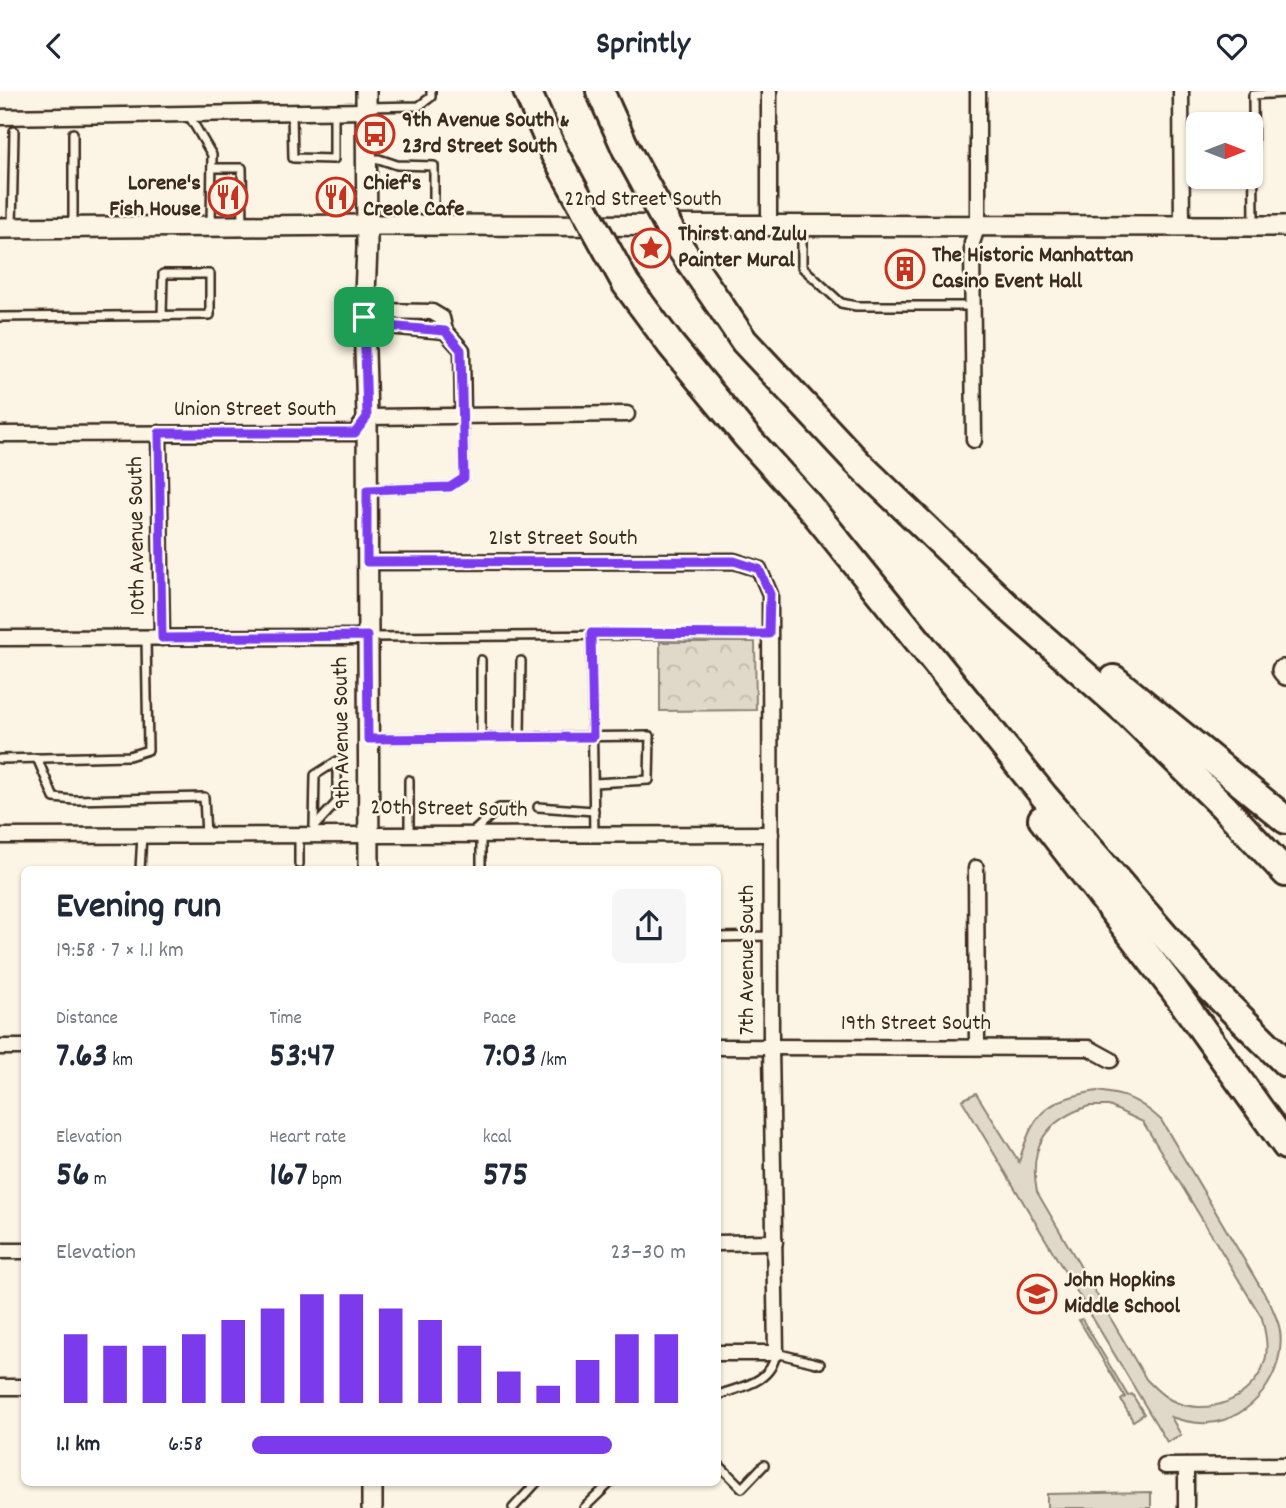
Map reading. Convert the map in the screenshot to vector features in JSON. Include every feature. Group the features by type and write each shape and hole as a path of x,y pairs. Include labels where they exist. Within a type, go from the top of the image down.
{"highway":[{"path":"527,91 555,155 626,284 670,345 809,506 966,702 1071,827 1210,988 1286,1063"},
{"path":"600,91 626,149 680,246 744,341 858,463 1007,605 1128,713 1223,806 1286,873"},
{"path":"858,463 1286,820"},
{"path":"809,506 1012,780 1174,990 1286,1146"}],"street":[{"path":"769,91 769,224"},
{"path":"974,440 972,243 978,225 978,91"},
{"path":"1181,91 1182,226"},
{"path":"0,117 334,112 366,103"},
{"name":"9th Avenue South","path":"366,103 369,866"},
{"name":"22nd Street South","path":"6,228 769,224 1286,226"},
{"path":"367,317 375,325 445,331 461,350 463,417"},
{"name":"Union Street South","path":"0,435 355,433 367,417 627,414"},
{"name":"10th Avenue South","path":"159,433 162,638"},
{"name":"21st Street South","path":"367,562 734,561 759,569"},
{"name":"7th Avenue South","path":"759,569 770,594 771,1047 776,1353"},
{"path":"0,638 367,636"},
{"name":"20th Street South","path":"0,836 299,835 314,831 369,834 377,837 771,834"},
{"path":"976,868 977,1046"},
{"path":"0,1047 21,1047"},
{"name":"19th Street South","path":"721,1047 1089,1048 1111,1059"},
{"path":"721,1243 775,1243"},
{"path":"0,1251 21,1251"},
{"path":"721,1353 776,1353"},
{"path":"0,1387 21,1387"},
{"path":"1165,1466 1286,1465"},
{"path":"1186,1466 1186,1508"},
{"path":"372,1486 372,1508"}],"lane":[{"path":"366,103 419,106 431,97 431,91"},
{"path":"1254,226 1253,95 1286,93"},
{"path":"292,113 293,158 334,159 334,112"},
{"path":"188,114 212,155 211,226"},
{"path":"6,228 14,131"},
{"path":"73,133 74,227"},
{"path":"366,159 380,159 397,165 434,166 434,225"},
{"path":"212,167 242,167 243,226"},
{"path":"802,224 802,267 841,303 856,306 972,306"},
{"path":"0,317 162,316 210,315 210,274 163,274 162,316"},
{"path":"367,490 450,487 464,478 463,417"},
{"path":"591,633 594,835"},
{"path":"367,636 769,634"},
{"path":"0,759 129,756 148,750 146,638"},
{"path":"481,660 481,738"},
{"path":"520,737 521,661"},
{"path":"368,739 650,736 649,780 594,783"},
{"path":"37,758 54,798 74,800 204,797 206,836"},
{"path":"337,761 337,802 314,831 315,775 337,761"},
{"path":"409,780 409,836"},
{"path":"538,807 594,811"},
{"path":"480,866 475,836 499,808 515,808"},
{"path":"140,866 142,834"},
{"path":"299,835 299,865"},
{"path":"721,937 772,936"},
{"path":"721,1394 762,1377 774,1366 776,1353 820,1364"},
{"path":"721,1467 742,1488 764,1465"},
{"path":"513,1508 533,1486"},
{"path":"584,1508 607,1486"}],"green space":[{"path":"660,642 755,642 756,710 660,711"},
{"path":"1097,1091 1124,1096 1146,1107 1161,1120 1271,1305 1279,1328 1277,1363 1263,1392 1252,1404 1224,1420 1208,1423 1171,1417 1181,1435 1167,1442 962,1100 976,1093 1019,1162 1030,1131 1044,1111 1065,1099","holes":["1089,1106 1109,1106 1143,1122 1262,1318 1267,1345 1265,1361 1250,1386 1227,1402 1213,1406 1185,1405 1164,1396 1146,1379 1037,1192 1035,1161 1038,1148 1051,1127 1061,1119"]},
{"path":"1082,1319 1128,1396 1132,1394 1144,1414 1133,1421 1121,1400 1125,1397 1079,1320"},
{"path":"1151,1492 1151,1508 1047,1508 1047,1494"}],"place":[{"name":"9th Avenue South & 23rd Street South","path":"375,134"},
{"name":"Lorene's Fish House","path":"228,197"},
{"name":"Chief's Creole Cafe","path":"336,197"},
{"name":"Thirst and Zulu Painter Mural","path":"651,248"},
{"name":"The Historic Manhattan Casino Event Hall","path":"905,269"},
{"name":"John Hopkins Middle School","path":"1037,1294"}],"route":[{"path":"364,317 370,317 375,325 445,331 461,350 464,478 450,487 367,490 367,562 734,561 759,569 770,594 769,634 591,633 593,737 368,739 367,636 162,638 159,433 355,433 367,417 364,317"}]}
